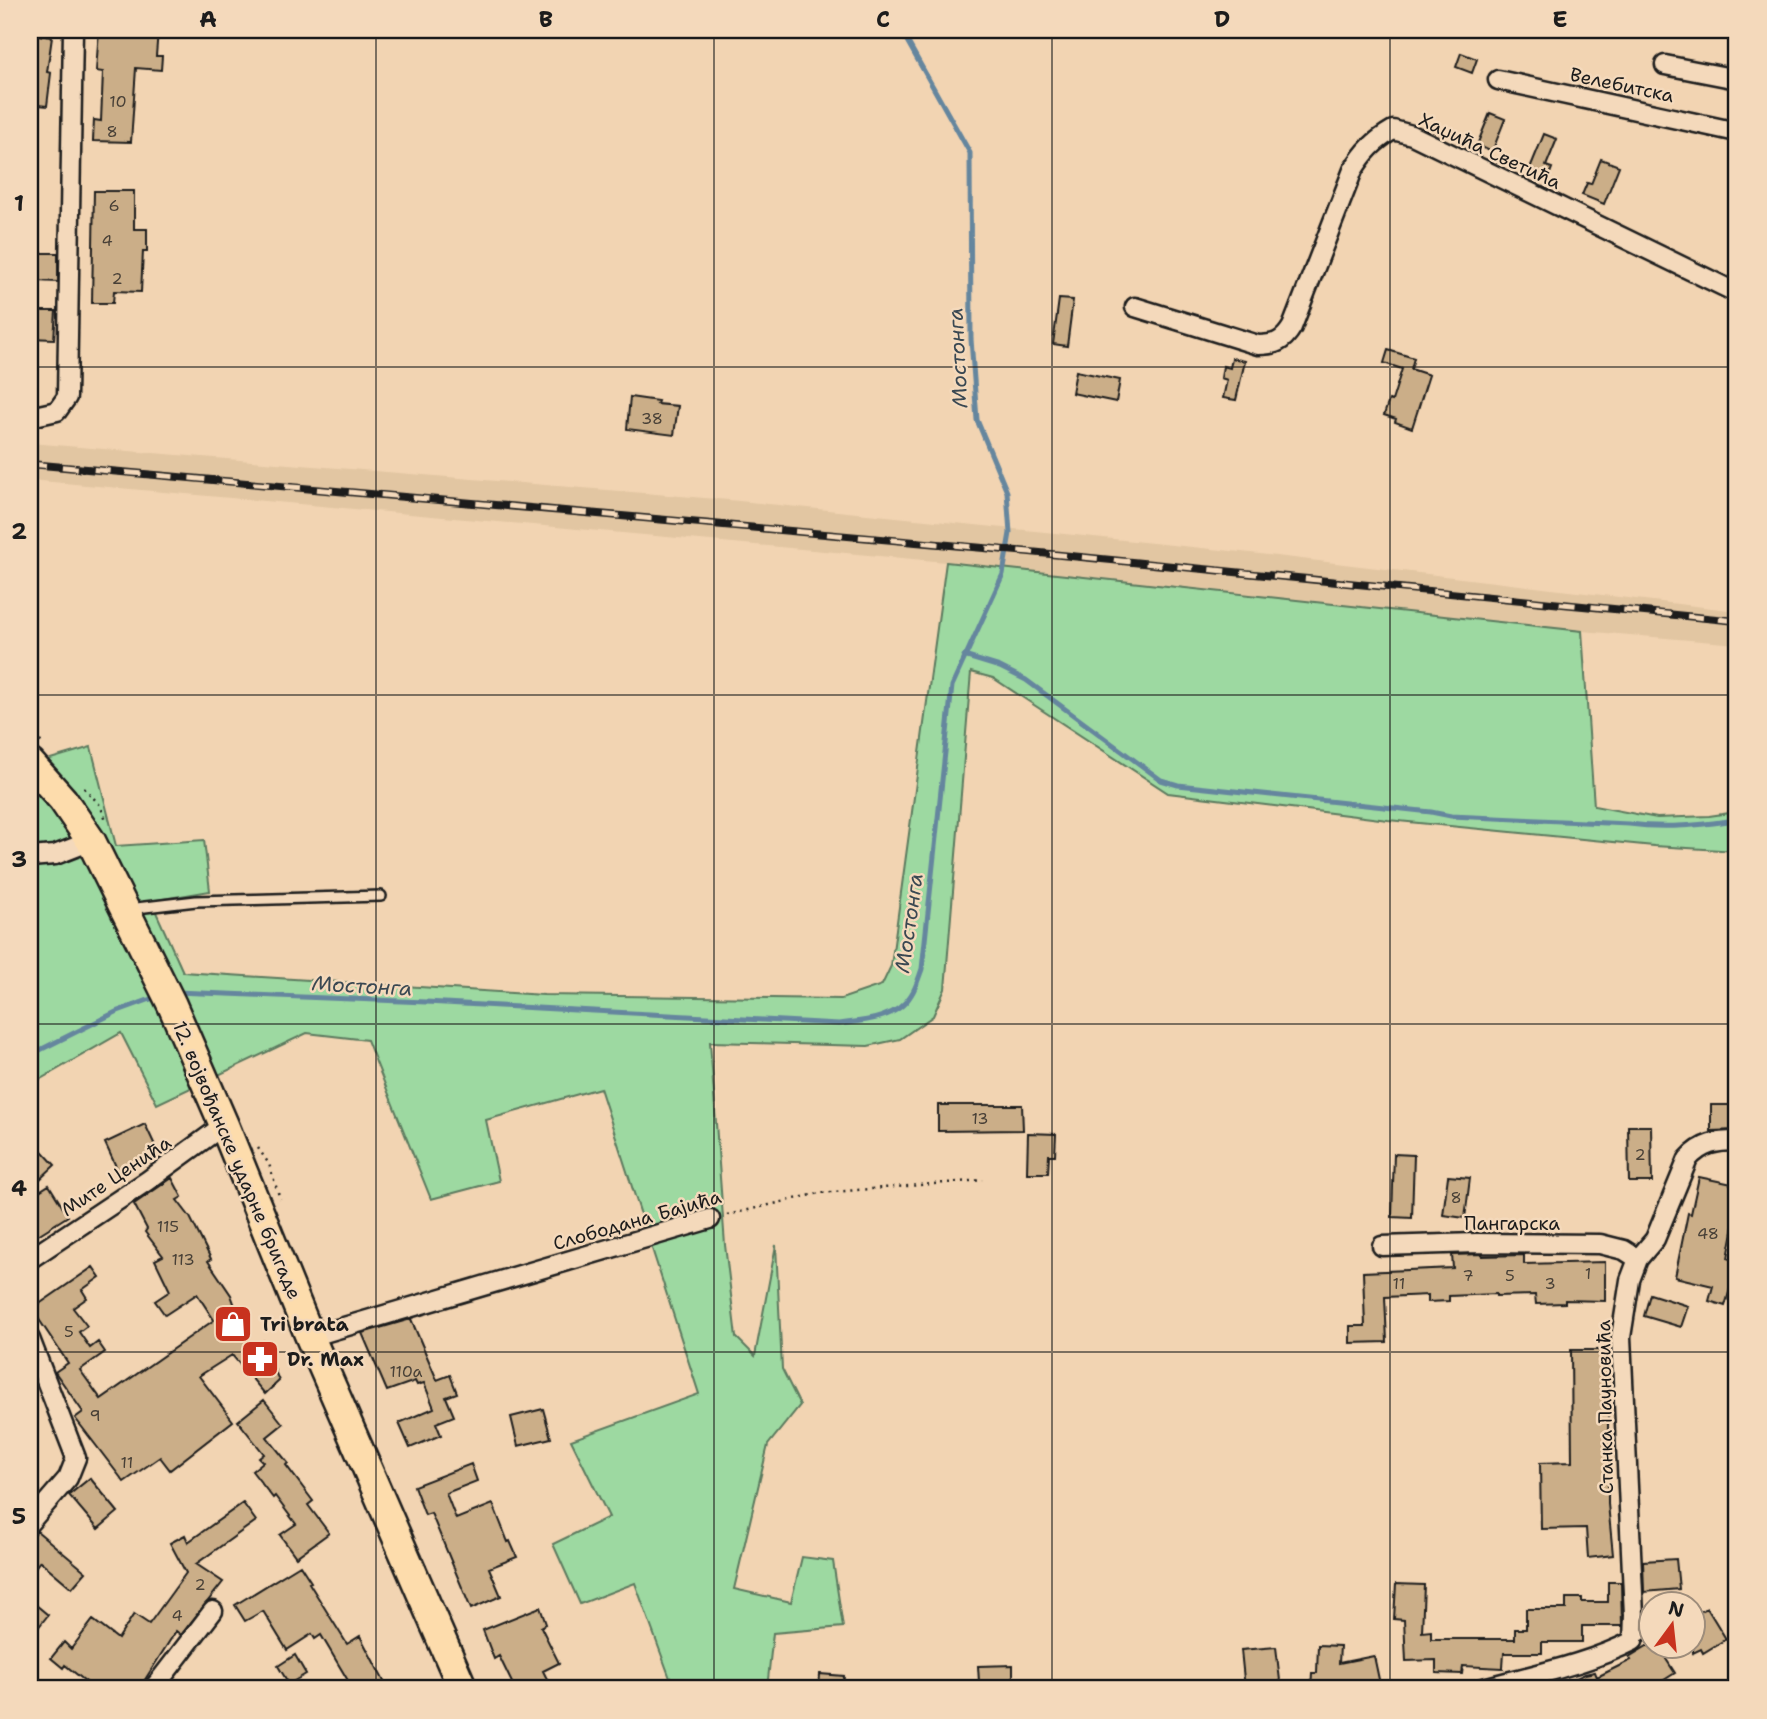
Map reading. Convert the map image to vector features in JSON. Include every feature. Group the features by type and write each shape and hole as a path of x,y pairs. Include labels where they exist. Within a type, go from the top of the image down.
{"main road":[{"name":"12. војвођанске ударне бригаде","path":"30,763 63,800 91,841 155,968 225,1125 310,1337 463,1689"}],"street":[{"path":"30,417 57,411 67,397 73,30"},
{"path":"1665,65 1737,79"},
{"name":"Велебитска","path":"1498,80 1737,132"},
{"name":"Хаџића Светића","path":"1135,307 1258,345 1273,345 1285,339 1353,170 1364,151 1393,130 1412,135 1737,293"},
{"path":"30,857 55,855 91,841"},
{"name":"Мите Ценића","path":"30,1259 148,1181 225,1125"},
{"name":"Станка Пауновића","path":"1633,1641 1621,1336 1630,1280 1638,1259 1655,1238 1670,1207 1682,1170 1694,1152 1709,1143 1737,1141"},
{"name":"Слободана Бајића","path":"310,1337 710,1219"},
{"name":"Пангарска","path":"1382,1246 1476,1243 1600,1244 1624,1250 1638,1259"},
{"path":"30,1339 76,1458 68,1478 30,1522"},
{"path":"153,1689 213,1611"},
{"path":"1480,1689 1591,1658 1633,1641"}],"lane":[{"path":"125,910 196,901 381,896"},
{"path":"1633,1641 1638,1638"}],"path":[{"name":"Слободана Бајића","path":"710,1219 820,1193 982,1180"}],"shaded area":[{"path":"30,443 729,500 1251,553 1737,611 1737,644 1582,631 946,562 30,480"}],"green space":[{"path":"946,562 1582,631 1594,806 1657,818 1737,812 1737,851 1654,846 1388,820 1168,793 993,678 971,672 945,989 933,1016 900,1039 868,1046 710,1042 725,1245 736,1337 755,1356 776,1245 782,1369 800,1405 768,1445 734,1589 791,1602 802,1557 833,1561 843,1627 773,1633 767,1689 674,1689 635,1583 580,1604 553,1544 609,1517 571,1440 699,1394 600,1088 486,1120 499,1181 431,1199 367,1040 307,1033 157,1104 121,1033 30,1085 30,809 34,805 30,801 30,765 91,747 116,846 204,840 210,891 151,901 183,972 544,995 841,999 882,985 891,966"}],"building":[{"path":"99,30 158,30 156,56 162,56 161,70 136,68 131,142 93,141 94,120 101,121 103,72 96,71"},
{"path":"30,34 52,37 47,72 51,73 47,106 30,104"},
{"path":"1461,53 1477,59 1472,73 1456,67"},
{"path":"1490,113 1505,119 1492,152 1477,145"},
{"path":"1544,134 1557,139 1546,166 1552,168 1547,181 1528,173"},
{"path":"1601,159 1619,166 1604,204 1582,195 1587,183 1591,184"},
{"path":"94,191 134,191 134,229 147,229 141,292 114,291 113,303 92,303"},
{"path":"30,253 58,253 58,282 36,281 37,274 30,274"},
{"path":"1059,299 1073,300 1067,346 1053,344"},
{"path":"30,311 56,311 54,339 30,338"},
{"path":"1388,350 1414,358 1411,369 1429,375 1412,428 1384,415 1389,400 1392,401 1402,369 1384,363"},
{"path":"1232,358 1245,361 1236,400 1223,398 1227,380 1221,378 1223,366 1230,368"},
{"path":"1076,371 1120,380 1116,402 1072,393"},
{"path":"630,397 678,406 674,435 627,429"},
{"path":"938,1105 1022,1105 1023,1130 938,1131"},
{"path":"1711,1105 1737,1105 1737,1130 1711,1131"},
{"path":"145,1124 159,1154 119,1173 105,1143"},
{"path":"1628,1126 1651,1126 1652,1182 1629,1182"},
{"path":"1028,1133 1056,1134 1055,1155 1049,1155 1048,1173 1027,1173"},
{"path":"30,1138 55,1165 38,1181 30,1172"},
{"path":"1394,1154 1414,1155 1412,1218 1392,1217"},
{"path":"1448,1176 1470,1178 1465,1218 1443,1215"},
{"path":"1699,1177 1737,1185 1737,1210 1728,1258 1737,1261 1737,1274 1725,1306 1709,1301 1713,1286 1675,1277 1688,1213 1691,1214"},
{"path":"172,1178 182,1197 177,1200 190,1217 211,1259 208,1261 231,1295 251,1350 263,1341 279,1381 265,1394 232,1355 199,1376 233,1421 170,1470 160,1457 124,1482 75,1418 83,1412 55,1372 68,1363 32,1309 93,1267 100,1277 82,1290 87,1298 73,1308 87,1326 79,1332 90,1348 98,1342 105,1352 80,1370 101,1399 214,1320 197,1294 165,1315 155,1301 170,1291 155,1260 163,1256 145,1232 147,1229 134,1204"},
{"path":"49,1185 68,1216 30,1240 30,1197"},
{"path":"1452,1255 1524,1255 1524,1264 1605,1262 1605,1301 1565,1300 1565,1303 1536,1304 1535,1295 1496,1294 1449,1296 1449,1301 1428,1302 1428,1295 1385,1297 1387,1342 1350,1343 1350,1326 1365,1326 1363,1272 1453,1268"},
{"path":"1650,1294 1688,1306 1681,1327 1644,1316"},
{"path":"411,1319 437,1380 450,1375 457,1393 446,1397 454,1416 436,1423 441,1435 410,1448 399,1423 434,1408 424,1383 417,1385 415,1381 387,1391 362,1333"},
{"path":"1571,1350 1608,1350 1608,1504 1613,1555 1588,1558 1586,1528 1541,1529 1540,1463 1572,1462"},
{"path":"264,1400 283,1424 267,1437 313,1501 308,1505 329,1533 296,1557 280,1535 296,1524 252,1471 263,1462 259,1458 264,1454 238,1421"},
{"path":"543,1409 551,1438 518,1446 511,1417"},
{"path":"471,1464 477,1481 446,1493 456,1519 493,1504 517,1557 489,1568 501,1596 471,1609 431,1513 425,1515 414,1486"},
{"path":"90,1478 118,1512 98,1529 69,1495"},
{"path":"243,1503 256,1521 196,1564 223,1582 181,1635 176,1631 139,1689 95,1689 65,1665 63,1668 51,1658 64,1642 71,1649 93,1620 118,1639 134,1614 149,1624 186,1573 170,1543 185,1535 188,1542"},
{"path":"37,1531 86,1572 72,1588 40,1561 30,1574 30,1539"},
{"path":"1676,1559 1679,1589 1644,1590 1643,1561"},
{"path":"300,1565 347,1644 360,1636 388,1689 353,1689 321,1635 315,1639 312,1634 287,1650 263,1611 245,1621 235,1605"},
{"path":"1608,1582 1621,1582 1622,1626 1582,1626 1582,1642 1542,1642 1542,1653 1504,1653 1503,1668 1463,1666 1462,1674 1436,1673 1436,1660 1406,1661 1404,1620 1394,1619 1396,1584 1424,1585 1422,1632 1431,1631 1431,1639 1515,1639 1515,1629 1526,1629 1526,1609 1566,1609 1566,1598 1582,1598 1582,1602 1608,1602"},
{"path":"30,1600 48,1615 30,1638"},
{"path":"540,1607 546,1624 541,1627 559,1663 543,1671 552,1689 515,1689 499,1656 494,1659 483,1630"},
{"path":"1708,1610 1726,1639 1708,1650"},
{"path":"1318,1645 1340,1646 1339,1663 1374,1656 1381,1689 1311,1689 1312,1673 1317,1673"},
{"path":"1276,1647 1281,1689 1245,1689 1241,1650"},
{"path":"1638,1652 1638,1660 1667,1660 1675,1673 1650,1689 1554,1689 1585,1674 1595,1672 1597,1677 1631,1660 1629,1657"},
{"path":"295,1655 306,1674 289,1684 278,1666"},
{"path":"1013,1665 1013,1682 979,1682 978,1666"},
{"path":"820,1674 844,1676 843,1689 819,1689"}],"waterway":[{"name":"Мостонга","path":"176,992 839,1024 889,1014 905,1003 916,986 922,969 952,686 1003,574 1010,533 1007,492 977,420 971,339 970,153 901,30"},
{"path":"964,656 1000,667 1026,680 1161,780 1178,785 1451,816 1656,826 1737,820"},
{"name":"Мостонга","path":"30,1055 118,1011 159,996"}],"railway":[{"path":"30,464 1030,552 1737,621"}],"place":[{"name":"Tri brata","path":"233,1324"},
{"name":"Dr. Max","path":"260,1359"}]}
